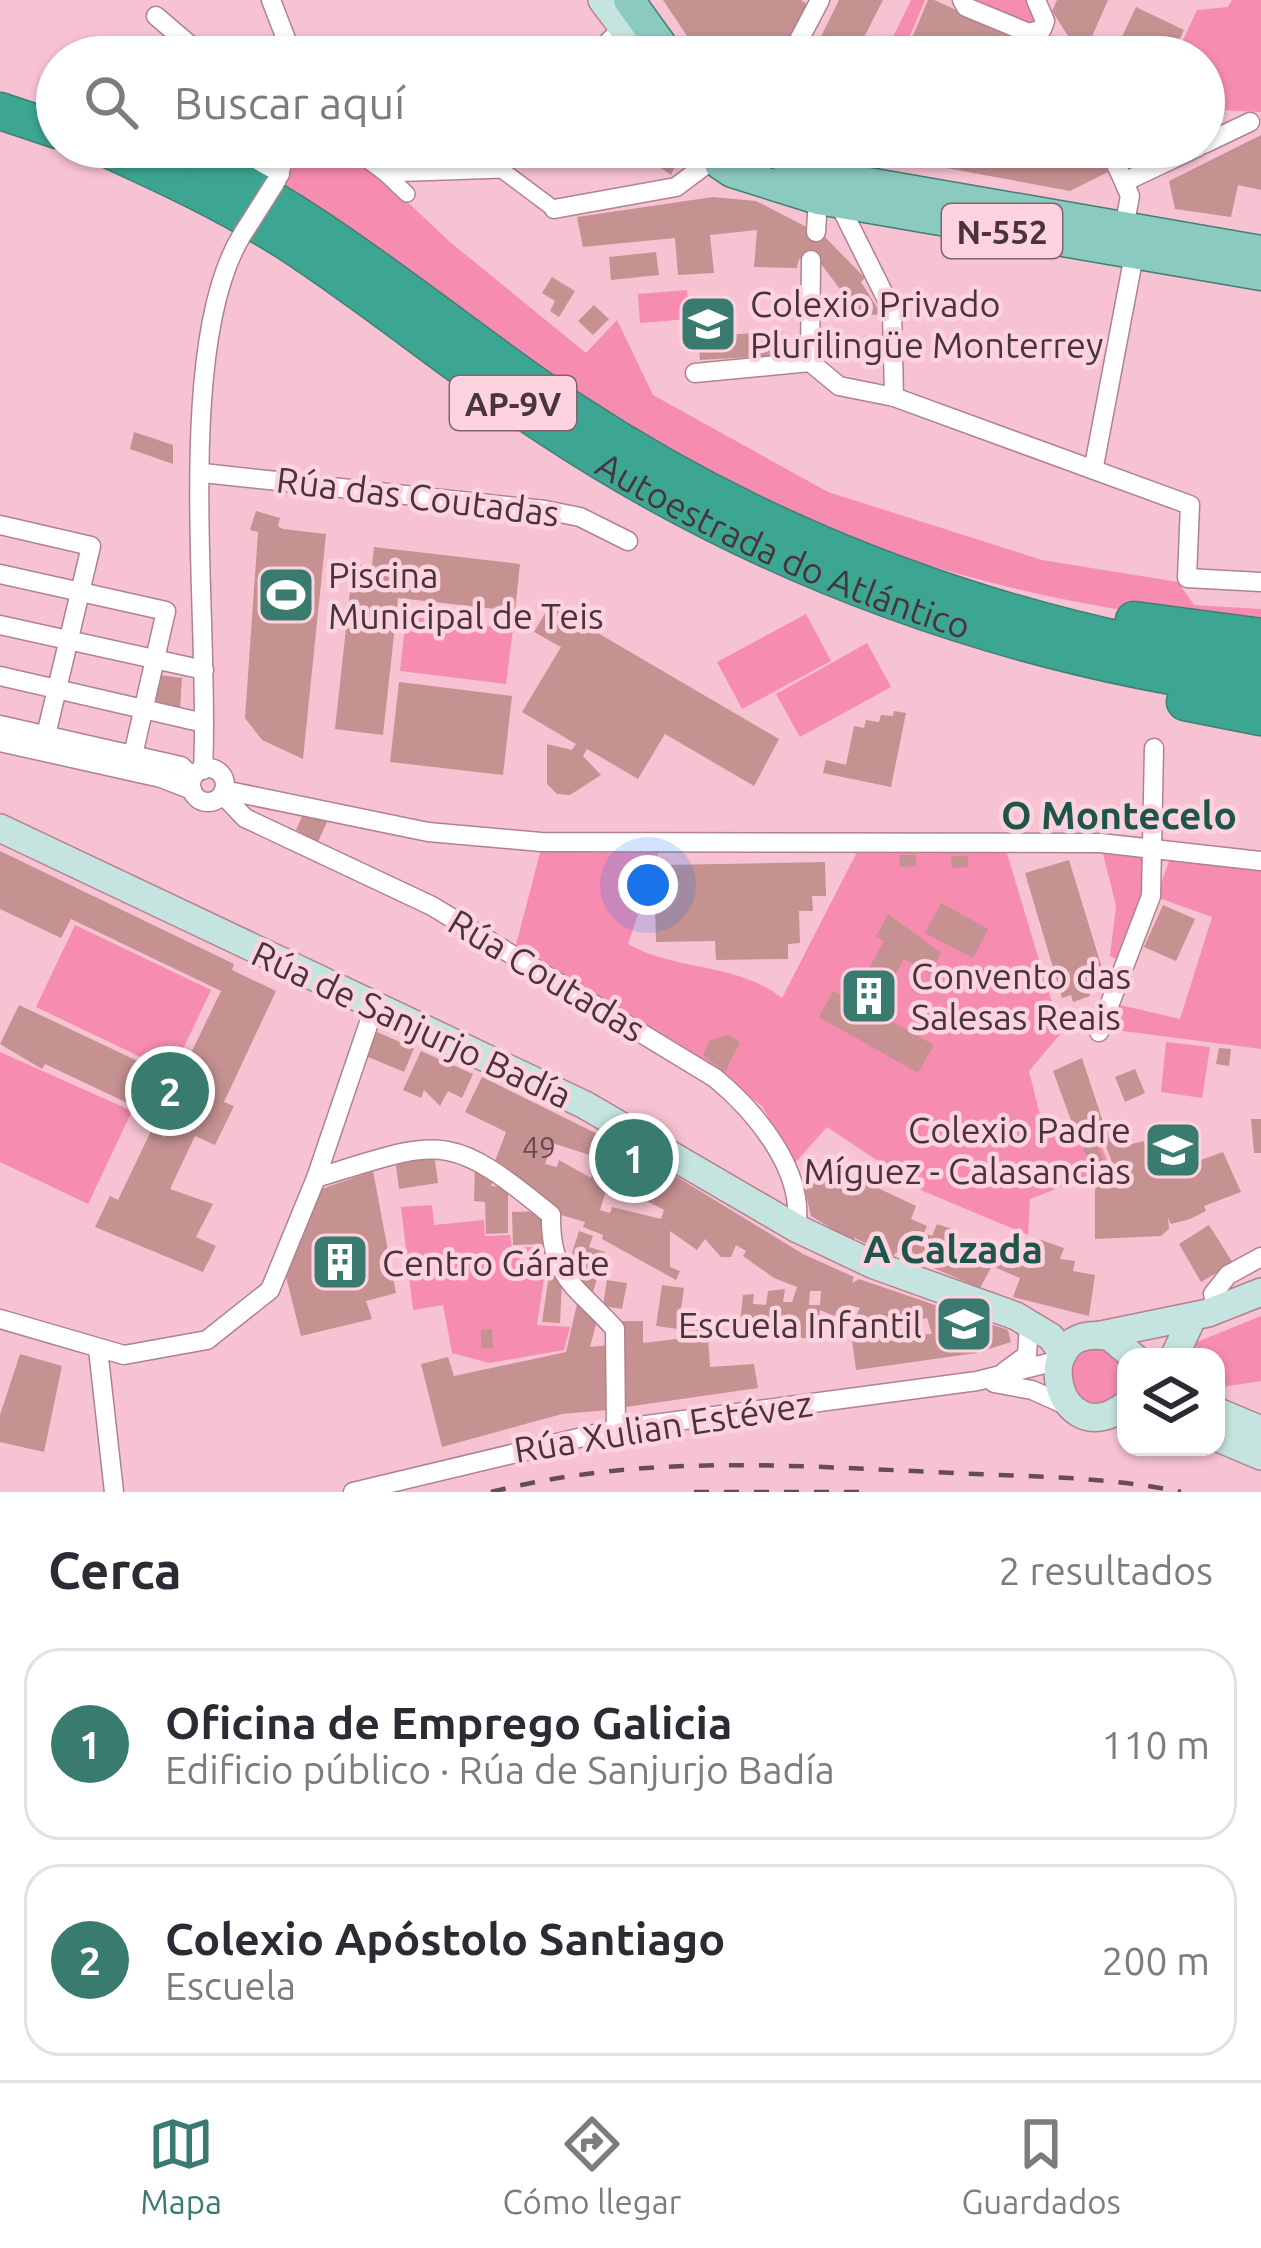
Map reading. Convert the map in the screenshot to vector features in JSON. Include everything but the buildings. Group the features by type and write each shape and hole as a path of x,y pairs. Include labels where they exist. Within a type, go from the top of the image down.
{"highway":[{"path":"0,86 36,98"},
{"path":"0,111 36,123"},
{"name":"Autoestrada do Atlántico","path":"148,168 209,196 290,244 548,428 634,481 740,537 1114,666 1261,690"},
{"name":"Autoestrada do Atlántico","path":"205,168 303,223 646,458 957,610 1261,664"},
{"path":"957,610 1012,596 1119,618 1261,637"},
{"name":"AP-9V","path":"957,610 1014,655 1209,708 1261,717"}],"main road":[{"path":"602,0 623,10 651,36"},
{"path":"644,0 663,36"},
{"name":"N-552","path":"729,168 828,200 1129,241 1261,251"},
{"name":"N-552","path":"747,173 754,168"},
{"name":"N-552","path":"809,168 1261,275"},
{"name":"Rúa de Sanjurjo Badía","path":"0,828 585,1105 796,1228 874,1265 1023,1320 1099,1335"},
{"path":"1150,1348 1205,1316 1261,1292"},
{"path":"1117,1410 1098,1417 1057,1380 1071,1344 1205,1316"},
{"path":"1179,1348 1205,1316"},
{"name":"Rúa de Sanjurjo Badía","path":"1023,1320 1057,1380"},
{"path":"1099,1335 1128,1348"},
{"path":"1225,1416 1261,1430"},
{"path":"1225,1441 1261,1456"}],"street":[{"path":"271,0 285,36"},
{"path":"801,36 820,0"},
{"path":"962,0 966,7 1029,33 1042,29 1045,21 1036,0"},
{"path":"156,16 179,36"},
{"path":"1225,134 1250,122"},
{"path":"262,168 278,179"},
{"path":"196,779 204,723 205,387 216,294 242,235 282,168"},
{"path":"378,168 406,194"},
{"path":"386,174 502,170 554,208 676,187 697,168"},
{"path":"1094,466 1129,241 1130,196 1118,168"},
{"path":"1124,182 1154,168"},
{"path":"816,232 828,200"},
{"path":"828,200 892,310 894,397"},
{"path":"810,362 811,260"},
{"path":"695,373 810,362 839,386 894,397 1021,446 1094,466 1190,505 1187,578 1261,582"},
{"name":"Rúa das Coutadas","path":"203,473 545,510 580,517 628,541"},
{"path":"0,527 91,546 46,735"},
{"path":"0,574 166,611 133,755"},
{"path":"0,625 204,670"},
{"path":"0,676 204,723"},
{"path":"0,725 181,766 196,779 206,802 223,792 428,832 541,842 1100,843 1261,861"},
{"path":"0,742 161,778 196,779"},
{"path":"1099,1033 1151,896 1154,748"},
{"name":"Rúa Coutadas","path":"196,779 220,773 223,792 244,818 432,906 715,1078 753,1117 786,1167 797,1192 796,1228"},
{"path":"0,1319 124,1355 208,1340 270,1290 316,1178 374,1008"},
{"path":"316,1178 404,1151 446,1147 492,1166 551,1215 550,1250 572,1291 615,1329 616,1429"},
{"path":"1205,1316 1219,1284 1261,1257"},
{"path":"987,1378 1027,1355 1023,1320"},
{"path":"98,1349 114,1492"},
{"path":"987,1378 1057,1380"},
{"path":"987,1378 1057,1380"},
{"name":"Rúa Xulian Estévez","path":"353,1492 616,1429 987,1378"}],"shaded area":[{"path":"911,0 925,0 910,36 893,36"},
{"path":"969,0 1030,0 1039,19 1034,27"},
{"path":"1232,0 1261,0 1261,112 1225,110 1225,36 1185,36 1197,10 1228,7"},
{"path":"292,168 371,168 450,242 586,353 617,320 653,395 828,492 1042,560 1178,582 1194,605 1261,609 1261,625 1144,613 1026,591 910,559 799,519 731,488 598,412 282,192"},
{"path":"687,290 689,319 640,323 638,294"},
{"path":"806,614 831,661 742,709 717,662"},
{"path":"406,616 513,629 506,684 400,671"},
{"path":"867,643 891,687 800,737 776,694"},
{"path":"541,849 659,851 628,944 746,979 782,998 857,852 1006,850 1061,1033 1029,1071 1040,1115 1070,1145 1097,1134 1110,1168 1030,1199 1028,1235 923,1191 827,1127 794,1164 762,1106 679,1044 516,945"},
{"path":"1102,850 1147,854 1146,889 1116,959 1110,956 1116,906"},
{"path":"1171,856 1261,868 1261,1049 1108,1029 1116,1004 1180,1019 1212,917 1156,897"},
{"path":"75,925 211,990 172,1072 36,1007"},
{"path":"1166,1042 1210,1047 1202,1098 1161,1092"},
{"path":"0,1052 132,1111 88,1204 0,1162"},
{"path":"432,1205 434,1225 484,1220 485,1236 510,1235 512,1248 532,1247 533,1279 544,1278 537,1325 570,1327 564,1350 489,1363 452,1353 443,1305 413,1310 401,1207"},
{"path":"1261,1316 1261,1381 1225,1387 1225,1348 1187,1346"},
{"path":"1097,1349 1116,1357 1116,1395 1097,1403 1078,1395 1070,1376 1078,1357"}],"railway":[{"path":"491,1492 606,1472 721,1465 1068,1478 1181,1492"},
{"path":"694,1492 863,1492"}],"place":[{"name":"Colexio Privado Plurilingüe Monterrey","path":"708,324"},
{"name":"Piscina Municipal de Teis","path":"286,595"},
{"name":"Convento das Salesas Reais","path":"869,996"},
{"name":"Colexio Apóstolo Santiago","path":"170,1091"},
{"name":"Colexio Padre Míguez - Calasancias","path":"1173,1150"},
{"name":"Oficina de Emprego Galicia","path":"634,1158"},
{"name":"Centro Gárate","path":"340,1262"},
{"name":"Escuela Infantil","path":"964,1324"}],"district":[{"name":"O Montecelo","path":"1119,814"},
{"name":"A Calzada","path":"953,1248"}]}
